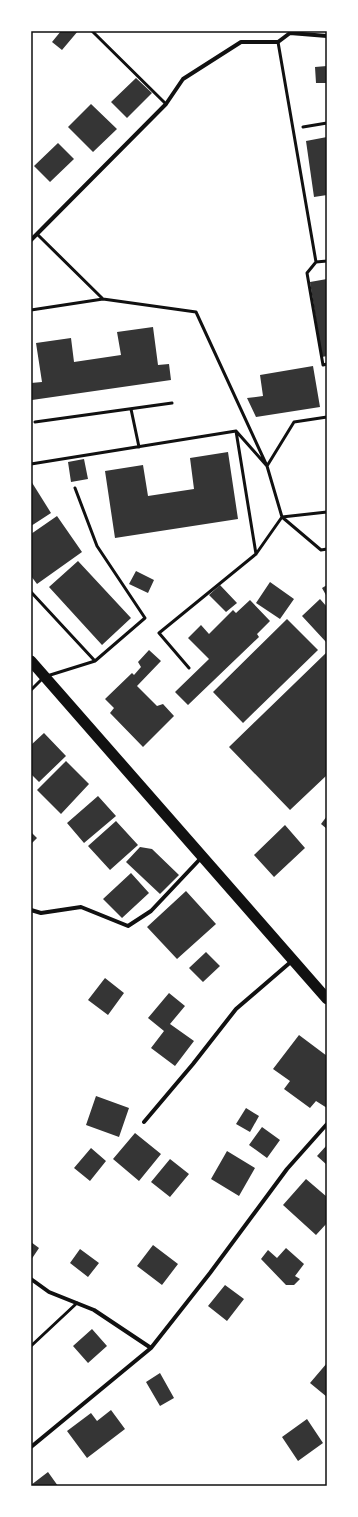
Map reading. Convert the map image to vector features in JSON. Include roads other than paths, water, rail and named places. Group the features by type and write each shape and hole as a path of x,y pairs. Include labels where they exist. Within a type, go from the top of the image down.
{"highway":[{"path":"31,661 327,999"}],"street":[{"path":"31,240 166,104 183,79 241,42 278,42 290,33 327,36"},
{"path":"31,910 41,912 81,907 128,926 151,911 202,856"},
{"path":"144,1122 193,1064 236,1009 293,960"},
{"path":"31,1447 151,1348 210,1273 287,1170 327,1124"},
{"path":"31,1278 49,1292 94,1310 151,1348"}],"lane":[{"path":"92,31 166,104"},
{"path":"278,42 316,262"},
{"path":"303,127 327,123"},
{"path":"37,234 103,300"},
{"path":"327,261 316,262 307,273 323,365 327,364"},
{"path":"31,310 103,300 196,312 268,466 282,517 321,550 327,549"},
{"path":"35,422 172,403"},
{"path":"131,409 139,447"},
{"path":"268,466 294,422 327,417"},
{"path":"236,432 268,466"},
{"path":"31,464 236,432"},
{"path":"236,432 256,554"},
{"path":"31,690 44,677 95,661 145,618 97,546 75,488"},
{"path":"189,668 159,633 256,554 282,517 327,512"},
{"path":"31,592 95,661"},
{"path":"31,1346 77,1303"}]}
